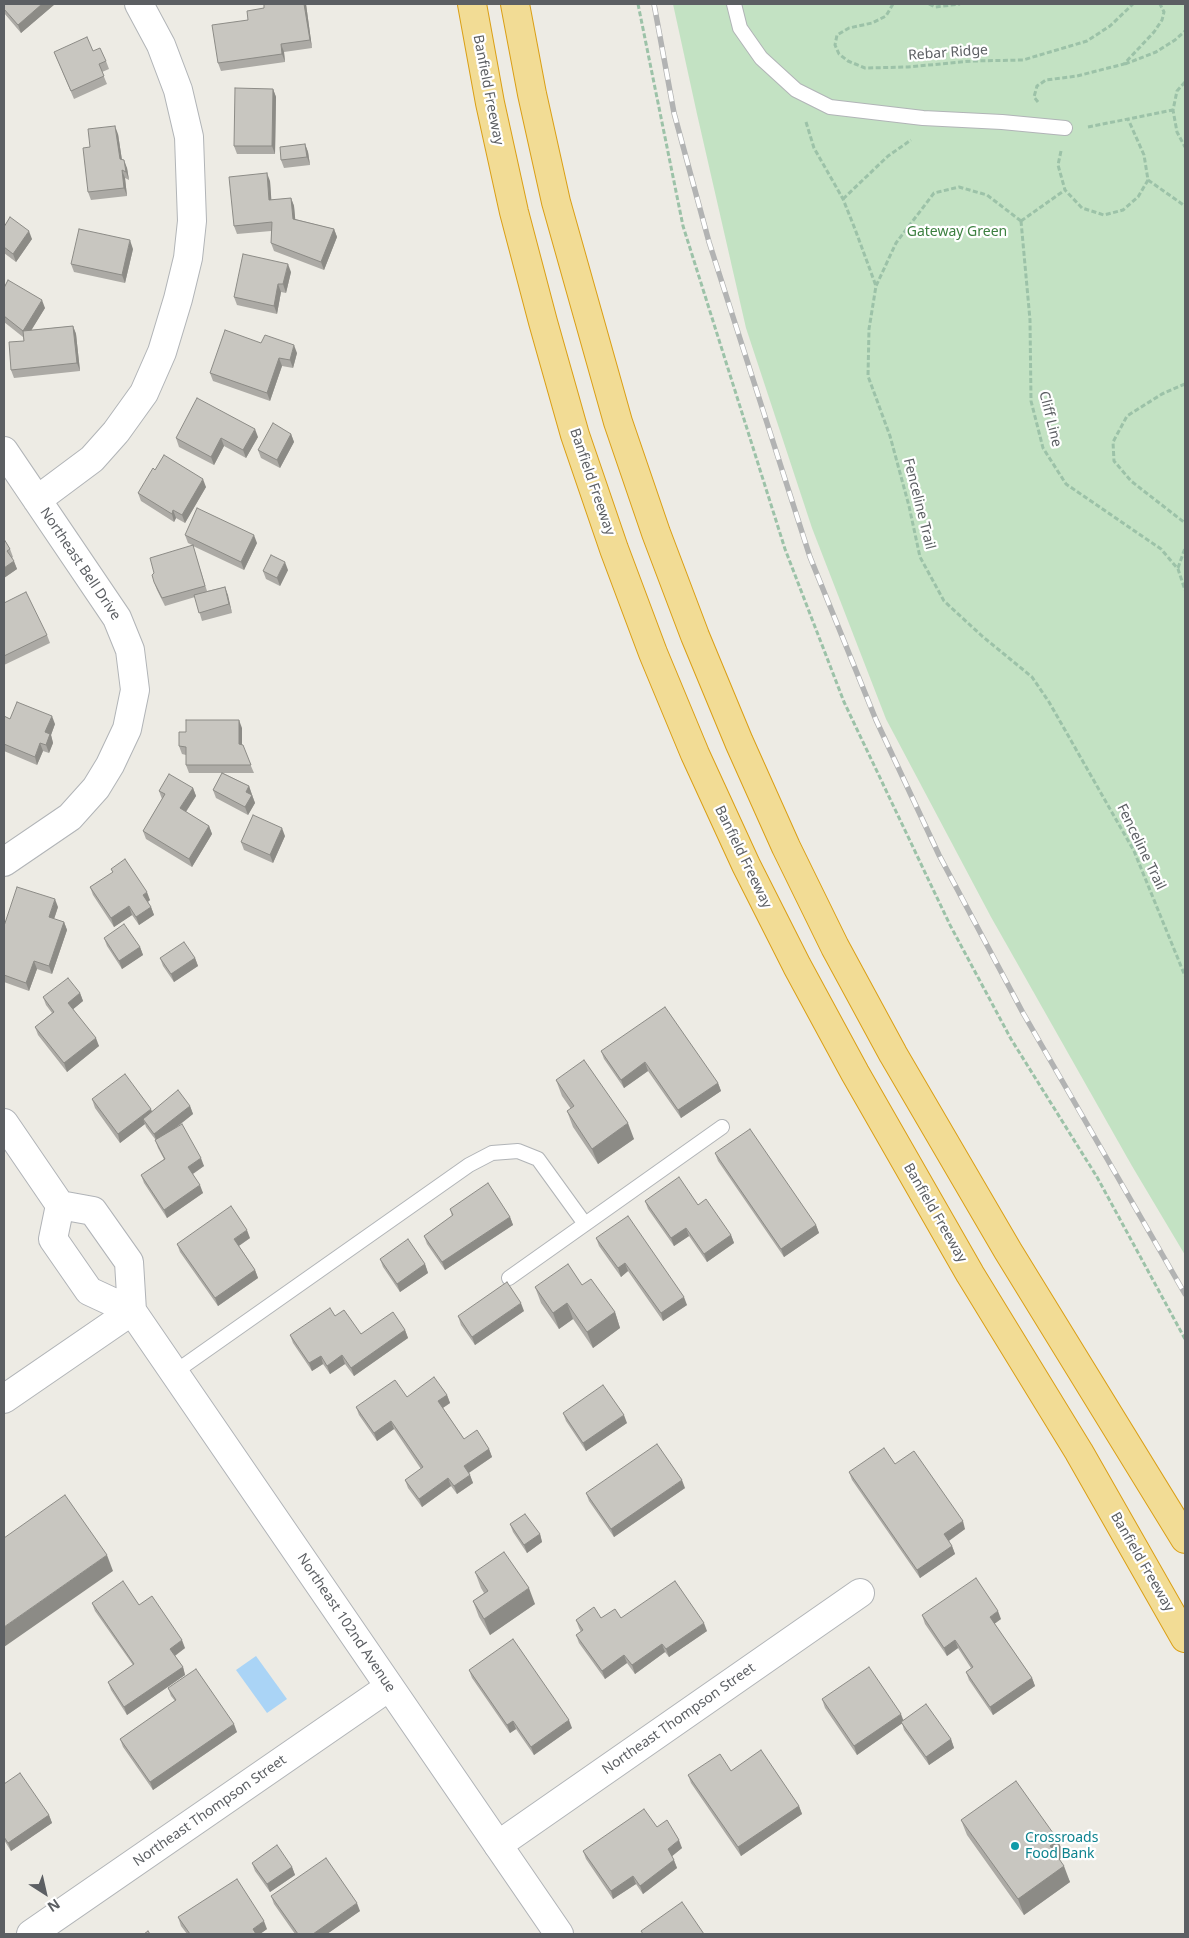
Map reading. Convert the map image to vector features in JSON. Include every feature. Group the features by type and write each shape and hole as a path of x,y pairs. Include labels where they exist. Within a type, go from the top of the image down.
{"highway":[{"name":"Banfield Freeway","path":"472,4 490,103 514,212 575,435 614,549 694,754 763,899 855,1073 970,1274 1079,1452 1185,1638"},
{"path":"515,4 532,94 556,202 618,422 656,534 691,627 739,742 786,847 835,947 893,1054 1008,1251 1185,1540"}],"street":[{"name":"Northeast Bell Drive","path":"4,862 70,817 96,788 110,765 127,729 135,690 130,650 118,618 37,500 92,459 116,432 144,393 162,352 188,258 192,221 189,137 178,90 160,45 139,4"},
{"path":"4,451 37,500"},
{"path":"4,1123 60,1205 53,1239 89,1292 132,1311"},
{"path":"60,1205 93,1210 129,1262 132,1311"},
{"path":"4,1400 132,1311"},
{"name":"Northeast 102nd Avenue","path":"132,1311 559,1934"},
{"name":"Northeast Thompson Street","path":"498,1845 860,1593"},
{"name":"Northeast Thompson Street","path":"31,1934 389,1687"}],"lane":[{"path":"734,4 740,28 761,58 796,90 830,106 942,119 1065,128"},
{"path":"509,1278 722,1127"},
{"path":"174,1372 469,1165 492,1153 518,1151 538,1159 585,1224"}],"path":[{"path":"638,4 682,226 785,549 844,702 950,925 1011,1040 1097,1177 1185,1339"},
{"name":"Rebar Ridge","path":"893,4 886,16 872,23 849,28 838,35 835,45 839,54 848,62 865,68 908,67 972,61 1023,60 1087,41 1110,26 1133,4"},
{"path":"929,4 935,7 960,4"},
{"path":"1124,64 1154,32 1162,20 1164,12 1160,4"},
{"path":"1173,110 1089,127 1065,128 1044,110 1034,97 1037,86 1046,80 1078,76 1124,64 1156,52 1185,31"},
{"path":"1185,82 1177,91 1173,110 1177,132 1185,147"},
{"path":"796,90 814,148 843,199 856,229 876,286"},
{"path":"843,199 888,156 942,119"},
{"path":"1065,128 1058,164 1065,190 1082,208 1104,214 1123,210 1138,197 1148,180 1144,154 1128,119"},
{"path":"1148,180 1185,206"},
{"name":"Fenceline Trail","path":"1021,221 987,195 959,187 934,193 896,243 876,286 868,329 868,376 890,436 909,506 920,557 944,601 982,636 1032,677 1049,702 1134,851 1185,976"},
{"path":"1021,221 1065,190"},
{"name":"Cliff Line","path":"1021,221 1030,320 1031,401 1043,448 1066,484 1161,549 1178,569 1185,590"},
{"path":"1185,384 1162,394 1127,416 1113,442 1114,461 1131,481 1185,523"},
{"path":"1178,569 1185,548"}],"green space":[{"name":"Gateway Green","path":"673,4 1185,4 1185,1255 1132,1166 991,917 886,719 812,528 746,328"}],"water":[{"path":"256,1656 287,1699 267,1713 236,1670"}],"building":[{"path":"4,4 42,4 18,25 4,9"},
{"path":"264,4 304,4 310,40 281,44 282,54 218,63 212,25 248,20 247,11 264,8"},
{"path":"87,37 93,51 100,48 106,61 99,64 104,76 71,91 54,52"},
{"path":"235,88 273,89 272,146 234,146"},
{"path":"115,126 120,159 124,160 126,172 122,170 124,188 88,192 83,148 90,147 88,129"},
{"path":"305,144 307,157 281,160 280,147"},
{"path":"267,173 269,200 291,198 293,219 334,229 321,262 271,243 272,222 234,226 229,177"},
{"path":"10,217 29,231 13,254 4,247 4,227"},
{"path":"79,229 130,240 122,275 71,264"},
{"path":"243,254 288,264 283,284 278,284 274,306 234,297"},
{"path":"8,280 42,300 23,331 4,316 4,288"},
{"path":"73,326 77,363 11,370 9,342 24,341 23,331"},
{"path":"225,330 261,343 265,335 294,345 290,360 279,358 267,393 210,373"},
{"path":"197,398 255,429 243,450 221,438 211,457 176,438"},
{"path":"273,423 291,434 277,460 258,450"},
{"path":"164,455 203,479 182,515 173,510 172,514 138,493 153,468 155,470"},
{"path":"197,508 254,535 241,562 185,535"},
{"path":"4,539 10,549 7,551 14,561 4,568"},
{"path":"193,545 205,586 162,598 154,582 150,558"},
{"path":"271,555 285,562 277,578 263,571"},
{"path":"225,587 229,604 199,613 194,595"},
{"path":"26,592 47,635 4,656 4,603"},
{"path":"17,702 52,716 45,732 50,734 46,745 40,743 35,757 4,744 4,716 10,719"},
{"path":"186,720 239,720 239,744 243,745 251,765 186,765 186,747 179,746 179,732 186,732"},
{"path":"222,773 249,786 246,792 252,795 245,807 213,790"},
{"path":"169,774 193,788 180,808 209,826 189,859 143,831 165,794 159,791"},
{"path":"253,815 282,828 270,855 241,842"},
{"path":"125,859 147,892 143,895 151,907 136,917 129,906 111,918 90,887 113,872 111,869"},
{"path":"17,887 55,899 49,917 64,922 49,966 34,961 26,983 4,975 4,926"},
{"path":"124,924 140,947 119,961 104,938"},
{"path":"184,942 195,958 171,974 160,958"},
{"path":"68,978 80,993 68,1003 96,1038 64,1063 35,1027 54,1012 43,997"},
{"path":"665,1007 718,1083 678,1110 645,1062 621,1080 601,1051"},
{"path":"584,1060 628,1123 592,1149 567,1111 574,1106 556,1080"},
{"path":"125,1074 151,1109 118,1134 92,1099"},
{"path":"178,1090 190,1106 154,1134 143,1119"},
{"path":"182,1124 201,1158 188,1167 200,1185 164,1210 141,1175 165,1159 155,1140"},
{"path":"750,1129 816,1225 781,1249 715,1153"},
{"path":"679,1177 698,1205 706,1199 731,1235 704,1254 686,1228 671,1238 645,1201"},
{"path":"488,1183 510,1217 442,1262 424,1236 453,1215 450,1209"},
{"path":"231,1206 247,1230 234,1239 255,1270 215,1298 177,1244"},
{"path":"628,1216 684,1297 661,1313 625,1263 618,1268 596,1238"},
{"path":"408,1239 425,1264 397,1284 380,1259"},
{"path":"568,1264 582,1285 591,1279 615,1312 587,1332 567,1303 553,1313 535,1287"},
{"path":"507,1282 521,1303 472,1337 458,1316"},
{"path":"330,1308 335,1316 344,1310 361,1334 393,1312 405,1330 351,1368 342,1355 327,1366 321,1356 309,1363 290,1335"},
{"path":"434,1377 447,1395 438,1401 464,1439 477,1430 489,1449 464,1466 470,1475 454,1486 448,1478 419,1499 405,1480 423,1467 391,1421 374,1433 356,1407 395,1380 407,1397"},
{"path":"603,1385 624,1415 583,1443 563,1413"},
{"path":"657,1444 682,1480 611,1529 586,1493"},
{"path":"884,1448 895,1464 914,1451 963,1521 944,1534 952,1546 917,1570 849,1472"},
{"path":"65,1495 107,1555 4,1627 4,1538"},
{"path":"525,1514 540,1534 524,1545 510,1524"},
{"path":"504,1552 529,1588 484,1619 473,1601 488,1591 475,1572"},
{"path":"976,1578 998,1611 990,1617 1032,1678 990,1707 966,1672 973,1667 955,1640 944,1648 922,1615"},
{"path":"123,1581 139,1605 152,1596 182,1640 170,1649 183,1667 124,1707 108,1682 134,1664 92,1603"},
{"path":"675,1581 704,1623 666,1649 662,1644 632,1665 624,1655 602,1671 576,1635 583,1630 576,1620 594,1607 601,1618 615,1609 621,1618"},
{"path":"513,1639 569,1720 531,1747 513,1721 507,1725 469,1670"},
{"path":"869,1667 901,1714 854,1746 822,1699"},
{"path":"196,1669 234,1724 150,1782 120,1739 176,1700 168,1688"},
{"path":"926,1704 951,1739 926,1757 901,1722"},
{"path":"761,1750 799,1806 738,1847 688,1775 720,1754 731,1771"},
{"path":"20,1773 49,1815 8,1843 4,1837 4,1784"},
{"name":"Crossroads Food Bank","path":"1016,1781 1058,1840 1050,1846 1064,1866 1018,1899 961,1820"},
{"path":"644,1809 657,1827 667,1820 679,1840 668,1849 674,1860 640,1886 633,1876 611,1891 583,1851"},
{"path":"277,1845 292,1867 267,1884 252,1863"},
{"path":"326,1858 357,1903 313,1934 298,1934 271,1896"},
{"path":"237,1879 264,1921 253,1929 256,1934 190,1934 178,1917"},
{"path":"682,1902 704,1934 643,1934 641,1931"}],"railway":[{"path":"654,4 674,113 709,242 810,557 876,720 939,855 1023,1013 1185,1294"}],"place":[{"name":"Crossroads Food Bank","path":"1015,1846"}]}
